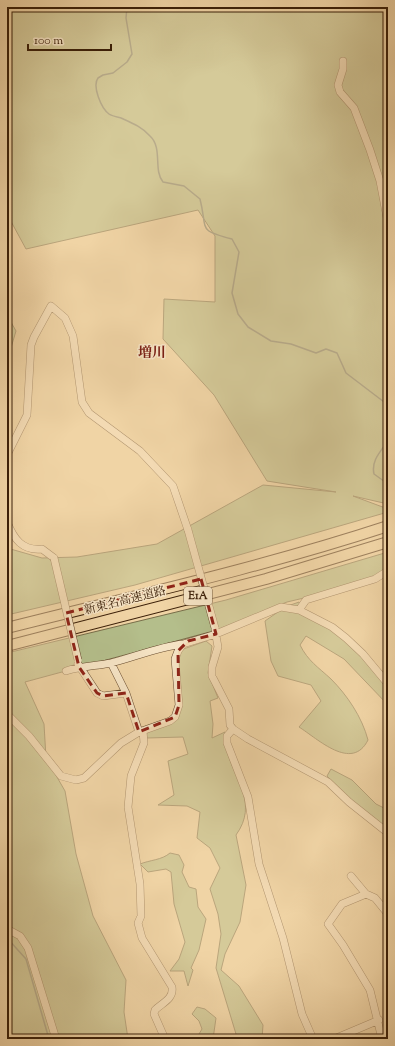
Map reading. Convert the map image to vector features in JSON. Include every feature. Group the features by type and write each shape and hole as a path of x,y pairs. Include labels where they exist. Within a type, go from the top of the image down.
{"highway":[{"name":"新東名高速道路","path":"7,628 260,565 386,527"},
{"name":"新東名高速道路","path":"7,646 266,579 388,542"}],"street":[{"path":"343,61 343,69 338,85 340,92 354,108 370,150 380,181 388,223"},
{"path":"7,454 27,415 31,345 52,306 65,318 73,336 82,402 85,408 89,413 140,451 173,486 188,530 215,631 218,647 212,668 212,676 229,709 230,725 233,729 248,739 328,782 349,802 388,832"},
{"path":"7,522 12,536 23,547 34,550 42,549 54,558 78,664 97,693 103,696 126,693"},
{"path":"299,610 306,600 375,579 386,572"},
{"path":"66,671 78,664 111,663 167,645 183,644 281,607 299,610 320,619 346,638 363,654 388,684"},
{"path":"7,714 29,736 61,776 76,780 84,778 121,743 141,732 170,721 178,712 179,705 175,659 183,644"},
{"path":"111,663 126,693 144,743 131,776 128,807 140,884 141,916 138,923 139,929 142,938 172,987 173,993 171,998 155,1010 154,1014 165,1039"},
{"path":"233,729 228,736 227,743 248,797 259,864 283,938 302,1014 313,1039"},
{"path":"350,876 366,894 375,898 388,914"},
{"path":"366,894 342,904 328,924 343,945 370,990 379,1020 382,1039"},
{"path":"7,929 20,936 28,948 56,1039"},
{"path":"334,1039 379,1020"}],"highlighted area":[{"path":"201,579 216,634 188,641 178,651 179,705 175,717 139,732 126,693 103,696 97,693 79,667 66,613"}],"green space":[{"path":"7,7 388,7 388,504 353,496 388,509 388,512 135,585 7,615 7,548 42,558 77,557 157,544 263,485 336,492 267,481 214,395 163,339 164,299 215,302 215,236 198,210 26,249 7,214"},
{"path":"7,315 16,331 7,361"},
{"path":"388,552 388,581 385,575 342,589 287,602 217,630 25,682 44,724 46,758 65,791 76,854 93,916 126,980 124,1012 128,1039 7,1039 7,653 226,600"},
{"path":"299,602 302,611 349,640 369,661 388,689 388,705 344,659 306,636 300,645 310,660 343,692 362,723 368,740 361,749 353,753 344,753 335,750 299,727 321,701 311,685 278,676 271,661 265,621 285,607"},
{"path":"206,641 212,646 208,673 218,698 210,701 213,724 212,738 225,732 225,745 243,791 245,802 243,823 236,835 246,885 240,922 225,954 221,970 239,986 263,1025 262,1039 234,1039 236,1034 216,968 221,934 218,914 210,889 220,868 210,848 197,838 200,812 187,806 158,805 174,795 168,761 188,754 183,737 147,738 146,734 155,727 178,716 178,651"},
{"path":"331,769 352,780 376,804 388,810 388,837 327,776"},
{"path":"170,853 179,855 184,865 182,872 189,887 196,889 198,907 206,919 199,950 191,968 193,970 188,986 184,971 170,971 179,959 185,942 174,904 171,872 166,869 148,872 140,864 160,859"},
{"path":"197,1007 205,1009 216,1018 213,1039 196,1039 202,1029 199,1021 192,1014"}],"waterway":[{"path":"127,7 126,18 132,54 127,62 113,73 103,75 98,78 96,82 98,97 103,107 109,114 137,126 150,136 156,147 160,177 163,182 184,186 200,199 206,228 213,233 232,239 239,252 232,293 238,314 248,327 271,341 291,344 316,353 326,349 337,353 346,373 388,405"},
{"path":"388,441 379,453 373,469 374,474 388,484"},
{"path":"7,938 26,959 49,1039"}],"district":[{"name":"増川","path":"152,354"}]}
